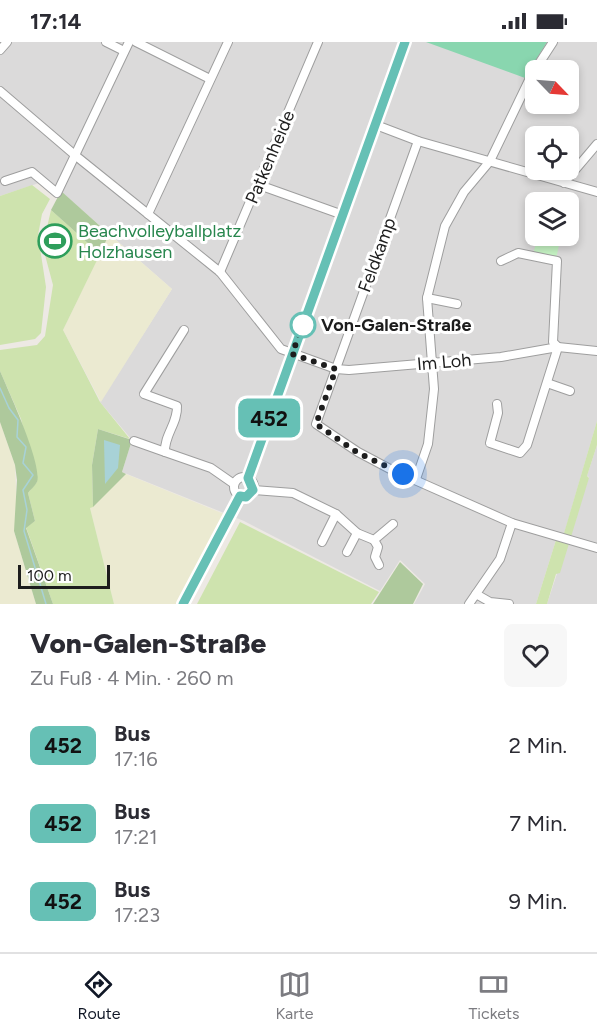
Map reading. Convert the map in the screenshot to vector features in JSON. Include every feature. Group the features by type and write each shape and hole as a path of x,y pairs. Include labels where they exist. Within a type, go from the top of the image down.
{"street":[{"path":"0,50 7,42"},
{"path":"106,42 124,51"},
{"path":"5,181 32,172 57,193 129,42"},
{"path":"136,42 210,79"},
{"path":"148,214 228,42"},
{"name":"Patkenheide","path":"220,272 318,42"},
{"path":"253,490 248,478 405,42"},
{"path":"553,42 531,76 490,161 464,192 445,226 427,298 434,389 428,444 416,479 512,523 597,548"},
{"path":"0,91 76,156 220,272 280,349 292,354"},
{"path":"376,125 418,141 597,192"},
{"name":"Feldkamp","path":"416,479 358,453 316,424 418,141"},
{"path":"564,183 597,144"},
{"path":"258,185 343,215"},
{"path":"497,404 498,413 490,443 520,453 526,445 558,347 553,342 557,261 518,254 501,261"},
{"path":"427,298 457,304"},
{"path":"165,452 165,444 178,416 177,406 144,394 184,330"},
{"name":"Im Loh","path":"292,354 336,369 431,364 558,347 597,351"},
{"path":"547,383 570,391"},
{"path":"134,441 211,468 234,484 234,489 240,496 246,497 253,490 293,493 336,514 357,533 374,540 378,547 375,557 380,565"},
{"path":"234,484 243,477 248,478"},
{"path":"183,604 240,496"},
{"path":"322,542 336,514"},
{"path":"469,604 500,559 512,523"},
{"path":"374,540 393,524"},
{"path":"347,552 357,533"},
{"path":"476,594 490,602 509,604"}],"shaded area":[{"path":"0,42 597,42 597,421 562,541 556,540 536,604 414,604 425,584 400,560 380,591 244,521 122,472 132,440 100,402 172,289 48,180 0,196"},
{"path":"597,445 597,604 547,604 589,477 587,476"}],"green space":[{"path":"426,42 547,42 536,60 525,60 525,78"},
{"path":"32,185 50,199 42,214 38,235 46,287 41,333 35,339 0,345 0,196"},
{"path":"61,191 109,234 100,254 51,210"},
{"path":"51,210 100,254 63,330 100,402 130,439 98,429 92,465 93,507 90,508 114,604 53,604 26,527 35,521 28,493 37,482 21,419 0,371 0,350 37,345 45,336 53,285 45,255 45,236"},
{"name":"Beachvolleyballplatz Holzhausen","path":"55,231 63,236 55,251 46,246"},
{"path":"109,234 172,289 101,402 63,330"},
{"path":"535,246 559,246 556,259 533,254"},
{"path":"0,371 24,427 35,460 37,482 28,493 35,521 26,528 53,604 36,604 14,531 17,480 15,465 0,422"},
{"path":"597,421 597,445 587,476 589,478 560,573 556,574 547,604 536,604 556,540 562,540"},
{"path":"0,422 15,465 17,517 14,531 36,604 0,604"},
{"path":"98,429 132,440 122,472 126,474 93,507 92,465"},
{"path":"126,474 224,514 176,604 114,604 90,508"},
{"path":"240,522 379,592 371,604 197,604"},
{"path":"400,562 423,584 413,604 373,604"}],"water":[{"path":"104,440 120,445 118,468 105,484"}],"waterway":[{"path":"0,388 9,408 18,420 17,437 26,447 23,463 33,475 23,490 27,510 24,531 46,604"}],"bus line":[{"name":"452","path":"183,604 240,496 246,497 253,490 254,485 248,478 405,42"}],"place":[{"name":"Beachvolleyballplatz Holzhausen","path":"55,241"},
{"name":"Von-Galen-Straße","path":"303,325"}],"route":[{"path":"303,325 292,354 336,369 316,424 358,453 403,474"}]}
